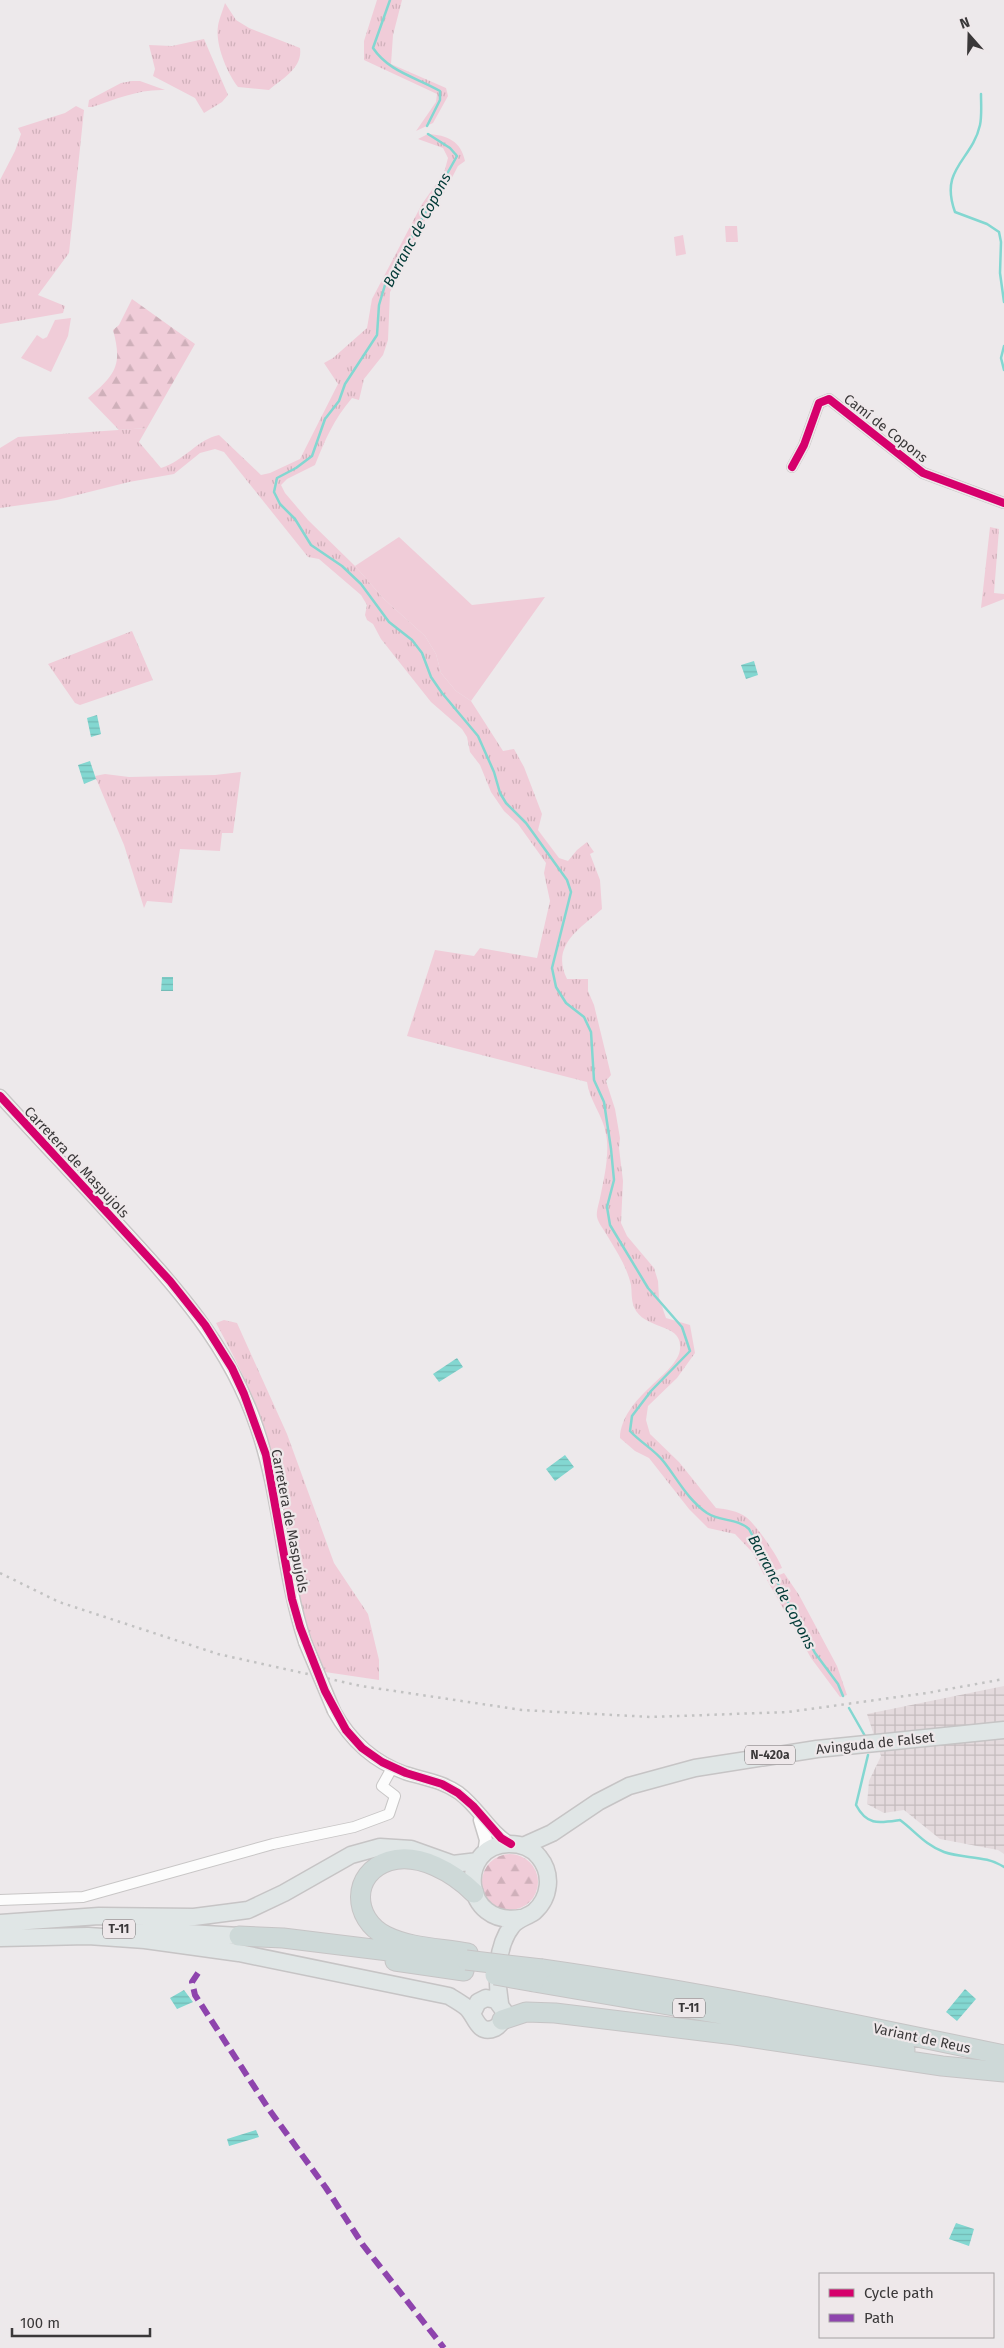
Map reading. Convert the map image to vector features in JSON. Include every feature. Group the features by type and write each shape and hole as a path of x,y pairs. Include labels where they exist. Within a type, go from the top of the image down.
{"highway":[{"path":"466,1961 385,1936 366,1919 359,1902 368,1876 383,1864 400,1859 420,1862 447,1872 460,1879 474,1893"},
{"name":"T-11","path":"239,1936 466,1961 841,2028"},
{"name":"T-11","path":"538,1975 576,1973 841,2028"},
{"path":"496,2007 735,2035 942,2066 1004,2072"},
{"name":"Variant de Reus","path":"841,2028 1004,2055"},
{"name":"Variant de Reus","path":"841,2028 1004,2072"}],"main road":[{"name":"Avinguda de Falset","path":"517,1845 552,1833 598,1802 629,1786 694,1768 817,1749 1004,1730"},
{"path":"542,1862 552,1833"},
{"path":"0,1923 100,1916 194,1917 248,1910 284,1893 351,1855 380,1847 411,1849 453,1864 481,1858 496,1847 517,1845 537,1854 542,1862 548,1881 546,1896 536,1910 521,1918 512,1926 502,1942 497,1986 496,2028 483,2029 476,2024 467,2008 449,1996 239,1953 145,1940 88,1936 0,1938"},
{"path":"481,1858 473,1876 474,1893 479,1904 490,1914 502,1919 521,1918"},
{"path":"490,1914 498,1939 491,1986 496,2007"},
{"name":"T-11","path":"0,1930 114,1929 239,1936"},
{"path":"472,2014 478,2002 496,2007"}],"street":[{"name":"Camí de Copons","path":"792,467 804,445 819,403 829,400 924,473 1004,503"},
{"name":"Carretera de Maspujols","path":"0,1096 185,1299 210,1333 232,1368 244,1394 266,1455 292,1598 305,1642 334,1711 354,1740 370,1754 392,1768 442,1784 458,1793 473,1806 501,1838 517,1845"},
{"path":"0,1900 83,1897 273,1844 354,1827 389,1814 395,1796 382,1786 392,1768"},
{"path":"473,1806 485,1832 486,1840 481,1858"}],"shaded area":[{"path":"1004,1686 1004,1854 998,1850 940,1839 904,1810 884,1813 867,1804 869,1781 881,1756 867,1714"}],"green space":[{"path":"377,0 402,0 393,35 391,64 446,88 448,96 433,123 416,131 436,102 437,94 364,60 364,41"},
{"path":"225,3 236,20 249,28 300,48 300,55 295,67 269,90 238,87 230,74 218,41 219,23"},
{"path":"204,39 228,95 222,102 204,113 195,98 153,76 155,69 149,45 172,46"},
{"path":"140,81 165,90 137,93 88,107 89,100 121,83"},
{"path":"76,106 84,110 69,253 38,295 65,306 63,313 0,324 0,180 15,151 21,134 18,128 65,113"},
{"path":"428,134 452,140 460,148 465,161 458,166 443,195 421,226 400,275 390,292 388,340 383,355 364,379 359,400 352,398 340,414 326,438 315,465 287,479 281,485 285,493 308,520 355,566 384,599 425,636 436,654 441,673 456,691 471,701 503,751 514,749 524,767 542,814 538,830 559,858 568,861 587,842 594,852 590,854 600,880 602,909 570,938 562,956 563,967 567,979 588,979 588,991 594,1005 611,1075 606,1081 615,1109 620,1138 619,1148 623,1181 621,1223 627,1236 654,1268 658,1281 659,1298 666,1318 690,1325 695,1353 677,1378 648,1406 646,1420 650,1434 679,1462 716,1508 743,1515 761,1534 782,1568 764,1575 753,1553 735,1534 708,1528 689,1509 649,1458 635,1451 620,1438 623,1423 630,1410 639,1398 670,1368 677,1358 680,1349 679,1340 675,1334 639,1315 633,1304 631,1285 624,1266 598,1219 597,1210 606,1166 607,1141 602,1120 590,1095 587,1082 407,1036 435,950 474,956 480,948 537,958 550,901 544,873 546,863 518,824 504,811 491,792 480,765 470,752 467,737 462,729 431,702 381,639 373,624 367,620 365,615 367,605 361,595 319,559 308,557 224,452 215,449 200,453 174,474 129,482 57,500 0,508 0,448 18,437 147,428 139,442 161,468 169,465 211,437 219,435 261,475 270,473 300,459 338,384 324,363 333,358 367,328 372,299 422,204 444,173 448,158 443,148 418,139"},
{"path":"725,226 737,226 738,242 726,242"},
{"path":"683,235 686,254 676,256 674,237"},
{"path":"132,299 195,344 147,428 119,430 88,398 105,383 114,369 117,353 113,330 119,325"},
{"path":"71,318 68,336 51,372 21,358 37,335 43,339 47,337 55,320"},
{"path":"990,527 999,529 994,593 1004,594 1004,599 981,608"},
{"path":"399,537 472,605 545,597 471,701 456,691 441,673 436,654 425,636 384,599 355,566"},
{"path":"132,631 153,680 80,705 75,703 48,664"},
{"path":"241,772 233,833 222,833 220,851 180,849 172,903 147,901 144,908 124,845 95,776 105,774 129,777 215,775"},
{"path":"224,1320 237,1323 287,1434 334,1563 368,1614 379,1660 379,1680 325,1672 300,1603 274,1463 259,1413 232,1352 216,1323"},
{"path":"784,1573 799,1595 837,1666 847,1695 840,1697 811,1658 767,1580"},
{"path":"504,1854 516,1854 526,1858 534,1866 538,1882 534,1898 526,1906 516,1910 504,1910 494,1906 486,1898 482,1888 482,1876 486,1866 494,1858"}],"water":[{"path":"754,661 758,675 746,679 741,665"},
{"path":"97,715 101,734 91,737 87,718"},
{"path":"90,761 96,779 84,784 78,765"},
{"path":"162,977 173,977 173,991 161,991"},
{"path":"457,1358 463,1367 439,1382 433,1374"},
{"path":"565,1455 574,1467 555,1481 546,1469"},
{"path":"965,1989 976,1999 957,2021 946,2012"},
{"path":"184,1990 193,2002 177,2009 170,1998"},
{"path":"256,2130 259,2137 229,2146 227,2139"},
{"path":"956,2223 974,2229 969,2246 949,2239"}],"waterway":[{"name":"Barranc de Copons","path":"390,0 373,48 387,63 440,91 440,100 427,126"},
{"path":"981,94 980,125 976,137 954,175 951,185 951,197 955,212 987,224 999,232 1001,242 1000,273 1004,302"},
{"name":"Barranc de Copons","path":"428,134 450,148 457,156 385,285 379,305 377,335 345,384 339,401 325,419 312,456 296,468 277,478 274,492 280,504 295,519 311,545 342,566 361,584 389,622 412,640 422,653 431,677 478,736 494,772 500,793 506,803 526,823 567,880 571,892 552,968 556,987 566,1003 584,1017 591,1032 594,1080 604,1102 611,1149 614,1180 607,1207 610,1225 648,1288 682,1327 690,1351 651,1391 632,1416 630,1431 660,1458 700,1508 712,1516 739,1523 749,1529 815,1653 838,1684 843,1696"},
{"path":"1004,346 1001,358 1004,370"},
{"name":"Barranc de Copons","path":"849,1708 865,1736"},
{"path":"868,1755 856,1805 865,1817 874,1822 900,1820 937,1849 952,1854 990,1861 1004,1867"}],"railway":[{"path":"0,1573 59,1602 218,1654 361,1686 522,1710 651,1717 788,1712 927,1693 1004,1679"}],"marked path":[{"path":"198,1973 192,1982 195,1995 268,2108 326,2188 363,2245 444,2348"}],"cycle path":[{"path":"792,467 804,445 819,403 829,399 923,473 1004,503"},
{"path":"0,1096 170,1281 205,1325 232,1368 244,1394 266,1455 292,1599 300,1627 325,1691 346,1730 362,1748 382,1762 406,1773 442,1784 458,1793 473,1806 501,1838 511,1844"}]}
